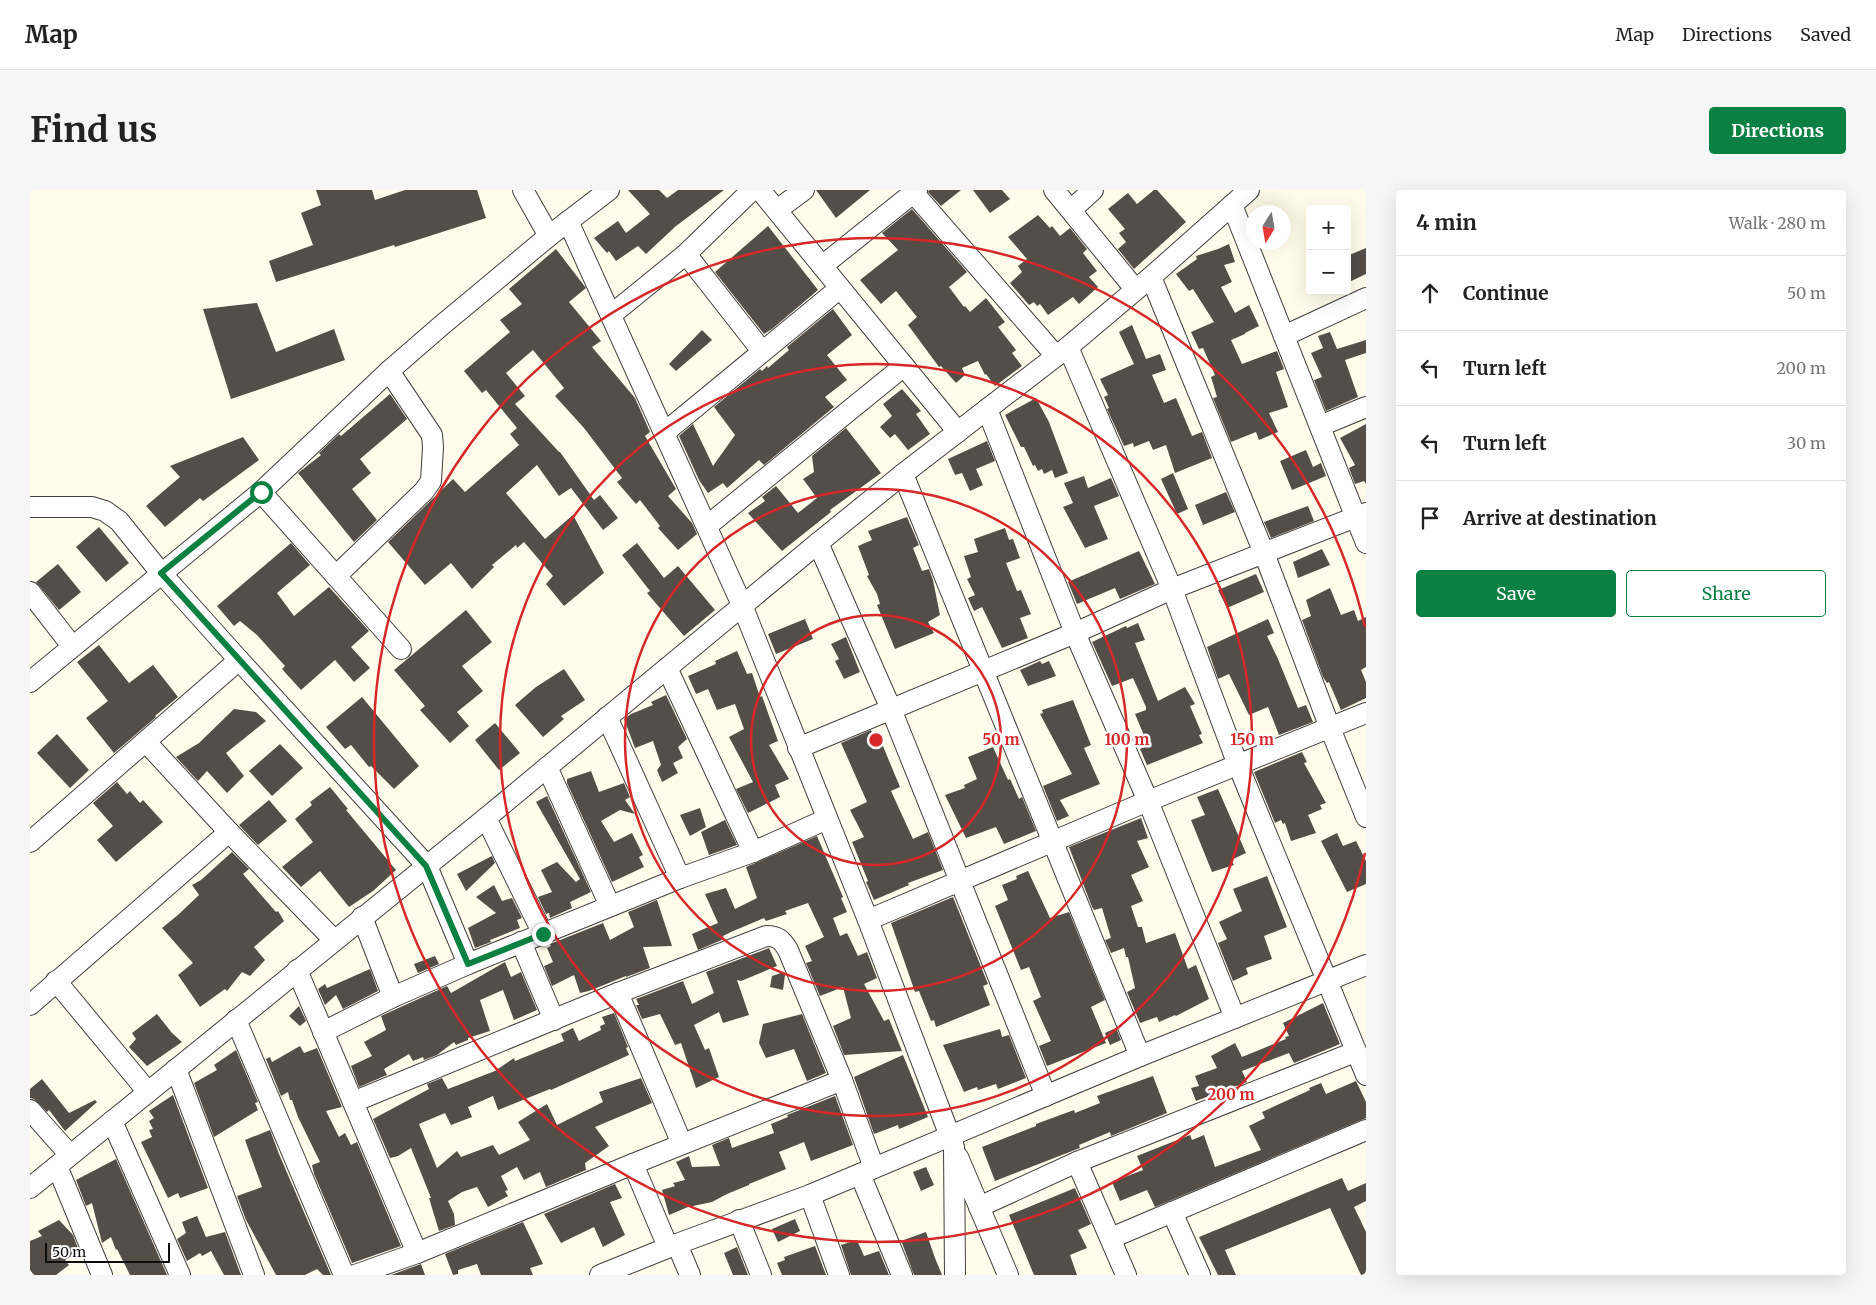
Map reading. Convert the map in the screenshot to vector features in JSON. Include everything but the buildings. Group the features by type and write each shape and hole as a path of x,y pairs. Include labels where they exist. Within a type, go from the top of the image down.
{"street":[{"path":"523,190 549,236"},
{"path":"30,682 261,492 389,371 442,325 549,236 609,190"},
{"path":"611,315 686,254 752,190"},
{"path":"760,190 958,432"},
{"path":"777,210 804,190"},
{"path":"1054,190 1135,290"},
{"path":"1071,210 1092,190"},
{"path":"30,1188 486,818 903,474 1062,351 1151,277 1250,190"},
{"path":"822,266 914,191 1062,351 1172,588 1238,765 1366,1075"},
{"path":"1232,206 1320,426 1361,515 1366,543"},
{"path":"568,221 742,605 868,920 952,1141 1008,1275"},
{"path":"686,254 762,351"},
{"path":"1151,277 1264,552 1330,728 1366,817"},
{"path":"664,433 840,288"},
{"path":"1284,336 1366,298"},
{"path":"707,526 904,366"},
{"path":"336,576 424,491 431,481 432,435 389,371"},
{"path":"1320,426 1366,407"},
{"path":"987,409 1075,633 1148,801 1236,1018"},
{"path":"903,474 1140,1056"},
{"path":"261,492 401,649"},
{"path":"30,507 92,507 105,511 119,521 161,573 426,866 468,964"},
{"path":"798,748 1075,633 1172,588 1361,515"},
{"path":"818,543 891,709 1046,1096"},
{"path":"30,592 72,646"},
{"path":"30,842 239,660"},
{"path":"667,668 753,852"},
{"path":"868,920 1148,801 1366,713"},
{"path":"607,717 680,878"},
{"path":"146,742 229,832 334,940"},
{"path":"547,767 610,906"},
{"path":"486,818 543,934"},
{"path":"323,1032 393,997 468,964 680,878 753,852 827,819"},
{"path":"30,1005 229,832"},
{"path":"362,917 393,997"},
{"path":"353,1102 618,993 766,936 774,936 782,940 788,950 842,1080 867,1171 902,1275"},
{"path":"521,942 554,1020"},
{"path":"600,1275 622,1271 673,1245 810,1195 867,1171 952,1141 1046,1096 1140,1056 1366,965"},
{"path":"297,970 417,1253"},
{"path":"56,982 148,1092"},
{"path":"618,993 682,1144"},
{"path":"236,1020 344,1275"},
{"path":"979,1207 1077,1162 1355,1052"},
{"path":"176,1069 254,1275"},
{"path":"355,1275 417,1253 842,1080"},
{"path":"30,1110 63,1160 102,1275"},
{"path":"112,1121 180,1275"},
{"path":"1111,1238 1366,1130"},
{"path":"952,1141 954,1275"},
{"path":"1077,1162 1126,1275"},
{"path":"634,1164 673,1245 690,1275"},
{"path":"810,1195 839,1275"},
{"path":"1172,1212 1200,1275"},
{"path":"739,1220 761,1275"}],"route":[{"path":"261,492 161,573 426,866 468,964 543,934"}]}
